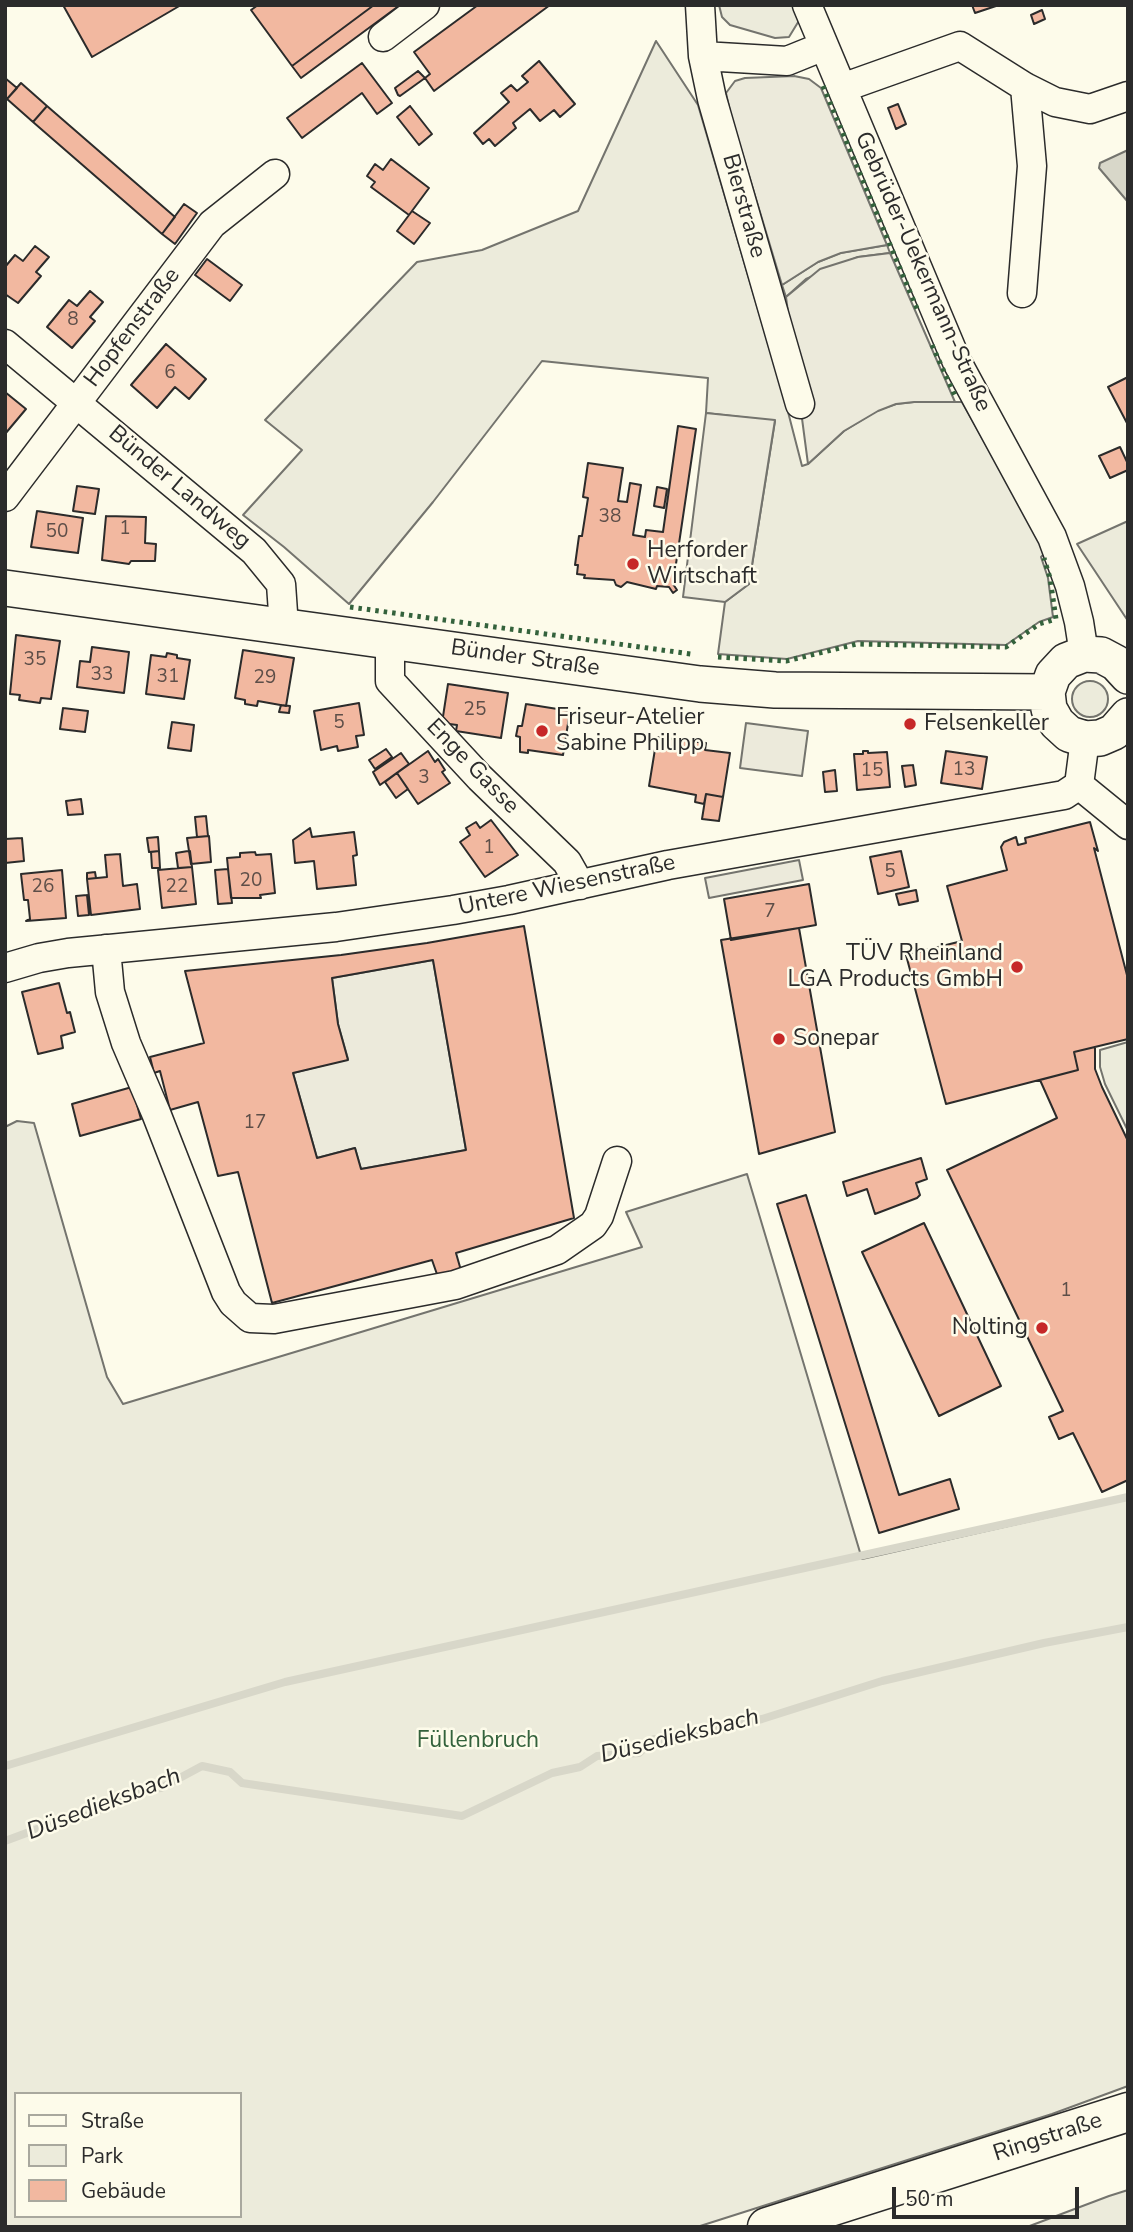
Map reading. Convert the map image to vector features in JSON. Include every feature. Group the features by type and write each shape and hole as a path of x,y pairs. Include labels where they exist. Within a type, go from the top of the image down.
{"highway":[{"name":"Ringstraße","path":"767,2227 1128,2112"}],"main road":[{"name":"Bünder Straße","path":"5,588 700,684 775,690 1047,692"},
{"path":"1128,676 1116,663 1101,655 1084,654 1066,661 1053,675 1047,692 1049,709 1057,723 1069,734 1085,739 1100,738 1114,732 1128,716"}],"street":[{"path":"383,37 425,5"},
{"name":"Bierstraße","path":"700,5 703,56 712,99 800,404"},
{"name":"Gebrüder-Uekermann-Straße","path":"807,5 957,362 1052,537 1070,586 1084,654"},
{"path":"703,56 787,61 824,46"},
{"path":"842,88 960,46 1025,87 1055,102 1090,108 1128,96"},
{"path":"1023,293 1032,166 1025,87"},
{"name":"Hopfenstraße","path":"5,497 212,224 275,174"},
{"name":"Bünder Landweg","path":"5,344 254,551 281,584 284,627"},
{"name":"Enge Gasse","path":"390,640 390,681 480,778 568,862 580,885"},
{"path":"1085,739 1079,785 1128,825"},
{"name":"Untere Wiesenstraße","path":"5,968 39,958 106,949 336,927 453,910 668,865 1063,795 1079,785"},
{"path":"106,949 110,992 126,1043 226,1292 233,1303 250,1318 274,1319 446,1287 557,1250 593,1225 605,1204 617,1161"}],"green space":[{"path":"719,5 794,5 800,19 789,37 775,38 730,25 722,17"},
{"path":"656,41 698,105 802,466 808,464 844,431 878,410 914,402 962,402 1037,536 1044,554 1041,557 1048,578 1053,617 1039,622 1006,645 858,641 787,659 718,654 725,602 749,584 775,421 706,413 708,378 542,361 433,502 349,604 243,515 302,450 265,420 417,262 482,250 578,211"},
{"path":"887,245 890,253 858,257 806,279 786,297 782,285 818,262 840,253"},
{"path":"1128,521 1128,621 1077,544"},
{"path":"1090,681 1103,686 1108,699 1103,712 1090,717 1077,712 1072,699 1077,686"},
{"path":"1128,1042 1128,1131 1105,1084 1100,1067 1100,1050"},
{"name":"Füllenbruch","path":"17,1121 34,1123 107,1377 123,1404 642,1247 626,1212 747,1174 862,1559 1128,1499 1128,2086 1052,2114 697,2227 5,2227 5,1127"},
{"path":"1128,2190 1128,2227 1027,2227 1109,2196"}],"shaded area":[{"path":"794,76 809,79 821,88 887,245 841,253 818,262 782,285 726,93 735,81 745,78"},
{"path":"1128,150 1128,202 1099,168 1100,163"},
{"path":"890,253 955,402 896,404 878,411 844,431 808,464 786,297 820,269 858,257"},
{"path":"706,413 775,420 749,584 725,602 683,597"},
{"path":"746,723 808,731 802,776 740,768"},
{"path":"799,860 803,880 709,898 705,878"},
{"path":"433,960 466,1150 361,1169 355,1148 317,1158 293,1073 348,1059 338,1024 332,978"}],"building":[{"path":"63,5 181,5 92,57"},
{"path":"258,5 374,5 292,66 251,10"},
{"path":"374,5 400,5 301,78 292,66"},
{"path":"478,5 550,5 434,91 425,78 430,74 414,52"},
{"path":"972,5 995,5 996,6 975,13"},
{"path":"1042,10 1045,19 1034,24 1031,15"},
{"path":"539,61 575,104 560,117 554,110 540,121 530,109 513,123 516,128 495,146 489,139 483,144 474,133 509,102 501,93 511,85 517,91 528,82 522,76"},
{"path":"362,63 392,103 377,114 362,93 302,138 287,118"},
{"path":"418,71 425,78 398,95 395,88"},
{"path":"5,78 17,88 7,99 5,98"},
{"path":"21,83 47,106 33,122 7,99"},
{"path":"898,104 906,124 896,129 888,108"},
{"path":"47,106 175,217 162,234 33,122"},
{"path":"410,106 432,134 419,145 397,117"},
{"path":"391,159 429,188 409,215 371,187 375,182 367,176 375,164 383,170"},
{"path":"184,204 197,213 175,244 162,234"},
{"path":"412,211 430,223 414,244 397,231"},
{"path":"35,246 49,257 36,272 41,276 18,303 5,294 5,267 15,255 23,261"},
{"path":"207,259 242,285 230,301 195,275"},
{"path":"90,291 103,302 90,317 95,321 72,348 47,327 69,300 77,306"},
{"path":"166,344 206,379 189,399 175,387 157,408 131,385"},
{"path":"1128,377 1128,425 1108,387"},
{"path":"5,392 26,409 5,434"},
{"path":"678,426 696,429 673,584 677,590 673,593 669,587 657,586 656,589 627,582 621,587 616,585 614,580 584,578 585,575 577,574 578,565 575,565 579,536 582,536 588,498 583,497 588,463 623,468 618,501 627,502 630,483 641,485 633,535 645,537 646,530 663,532"},
{"path":"1120,447 1128,470 1110,478 1099,456"},
{"path":"77,486 99,489 95,514 73,511"},
{"path":"657,487 667,489 664,508 654,506"},
{"path":"37,511 83,518 78,553 31,547"},
{"path":"106,516 146,517 145,543 156,544 155,561 131,561 129,564 102,560"},
{"path":"16,635 60,641 51,699 41,698 40,703 19,700 20,695 10,694"},
{"path":"92,647 129,652 124,693 77,687 80,661 90,662"},
{"path":"243,650 294,658 286,706 258,701 257,706 245,704 245,700 235,698"},
{"path":"167,653 190,660 184,699 146,694 151,655 166,657"},
{"path":"448,684 508,693 501,738 456,731 457,725 442,723"},
{"path":"359,703 364,735 356,736 358,747 338,751 337,746 321,750 314,711"},
{"name":"Friseur-Atelier Sabine Philipp","path":"526,704 570,711 563,755 528,750 528,753 520,752 520,737 516,736 518,726 522,726"},
{"path":"281,705 290,706 289,713 279,712"},
{"path":"63,708 88,711 85,732 60,729"},
{"path":"172,722 194,725 191,751 168,748"},
{"path":"657,737 706,743 705,750 730,753 723,797 706,794 704,804 695,802 696,795 649,786"},
{"path":"386,749 392,757 375,769 369,760"},
{"path":"428,751 435,762 438,759 445,770 442,772 450,783 418,804 397,773"},
{"path":"863,751 887,752 890,787 857,790 854,754 863,754"},
{"path":"946,751 987,757 982,789 941,783"},
{"path":"401,753 409,764 380,785 373,772"},
{"path":"913,765 916,785 905,787 902,766"},
{"path":"835,770 837,791 825,792 823,772"},
{"path":"397,773 408,789 396,798 385,782"},
{"path":"706,794 723,797 719,821 702,819"},
{"path":"81,799 83,814 68,815 66,801"},
{"path":"206,816 208,836 197,837 195,817"},
{"path":"491,820 518,855 485,877 460,842 470,835 466,828 476,822 480,828"},
{"name":"TÜV Rheinland LGA Products GmbH","path":"1090,822 1098,851 1094,848 1128,979 1128,1039 1074,1052 1078,1070 946,1104 906,955 962,941 947,886 1007,870 1001,847 1004,842 1016,837 1018,845 1026,843 1025,838"},
{"path":"310,828 312,837 354,832 357,855 353,856 356,885 317,889 314,861 295,863 293,840"},
{"path":"209,836 211,862 191,864 187,838"},
{"path":"158,837 159,851 149,852 147,838"},
{"path":"22,838 24,861 5,863 5,839"},
{"path":"159,851 160,868 152,868 151,852"},
{"path":"190,851 192,867 178,868 176,853"},
{"path":"901,851 909,887 878,894 870,857"},
{"path":"255,852 256,855 271,854 275,893 260,895 261,898 231,898 227,858 240,857 240,853"},
{"path":"120,854 123,886 137,884 140,909 91,915 87,879 107,877 105,855"},
{"path":"192,867 196,904 162,908 158,870"},
{"path":"228,869 232,903 218,904 215,870"},
{"path":"62,870 66,918 26,921 30,919 28,900 24,900 21,874"},
{"path":"95,872 96,878 87,879 87,873"},
{"path":"809,884 816,925 731,940 724,899"},
{"path":"916,890 918,901 899,905 896,894"},
{"path":"87,895 89,915 78,916 76,896"},
{"path":"524,926 574,1218 456,1253 462,1274 439,1280 432,1260 272,1303 238,1172 218,1176 198,1102 170,1110 160,1071 154,1073 150,1057 204,1043 185,971 427,943","holes":["433,960 466,1150 361,1169 355,1148 317,1158 293,1073 348,1060 338,1024 332,978"]},
{"path":"799,928 835,1132 759,1154 721,940"},
{"path":"59,983 75,1032 61,1036 63,1048 38,1054 22,992"},
{"path":"1095,1047 1095,1069 1128,1141 1128,1480 1102,1492 1073,1433 1059,1439 1049,1417 1063,1411 947,1170 1057,1118 1040,1080 1078,1070 1074,1052"},
{"path":"132,1087 141,1119 80,1136 72,1104"},
{"path":"921,1158 927,1179 916,1183 920,1195 917,1198 875,1214 867,1189 847,1196 843,1182"},
{"path":"806,1195 899,1495 950,1479 959,1509 879,1533 777,1204"},
{"path":"924,1223 1001,1386 939,1416 862,1252"}],"waterway":[{"path":"5,1766 285,1682 1128,1497"},
{"name":"Düsedieksbach","path":"5,1841 89,1815 135,1791 161,1788 202,1766 230,1772 242,1783 462,1816 552,1773 580,1767 597,1756 639,1753 654,1739 672,1741 762,1719 882,1681 1044,1643 1128,1627"}],"hedge":[{"path":"823,86 918,311"},
{"path":"932,345 956,398"},
{"path":"718,657 786,661 857,644 1006,647 1039,624 1056,619 1044,558"},
{"path":"350,607 691,654"}],"place":[{"name":"Herforder Wirtschaft","path":"633,564"},
{"name":"Felsenkeller","path":"910,724"},
{"name":"Friseur-Atelier Sabine Philipp","path":"542,731"},
{"name":"TÜV Rheinland LGA Products GmbH","path":"1017,967"},
{"name":"Sonepar","path":"779,1039"},
{"name":"Nolting","path":"1042,1328"}]}
